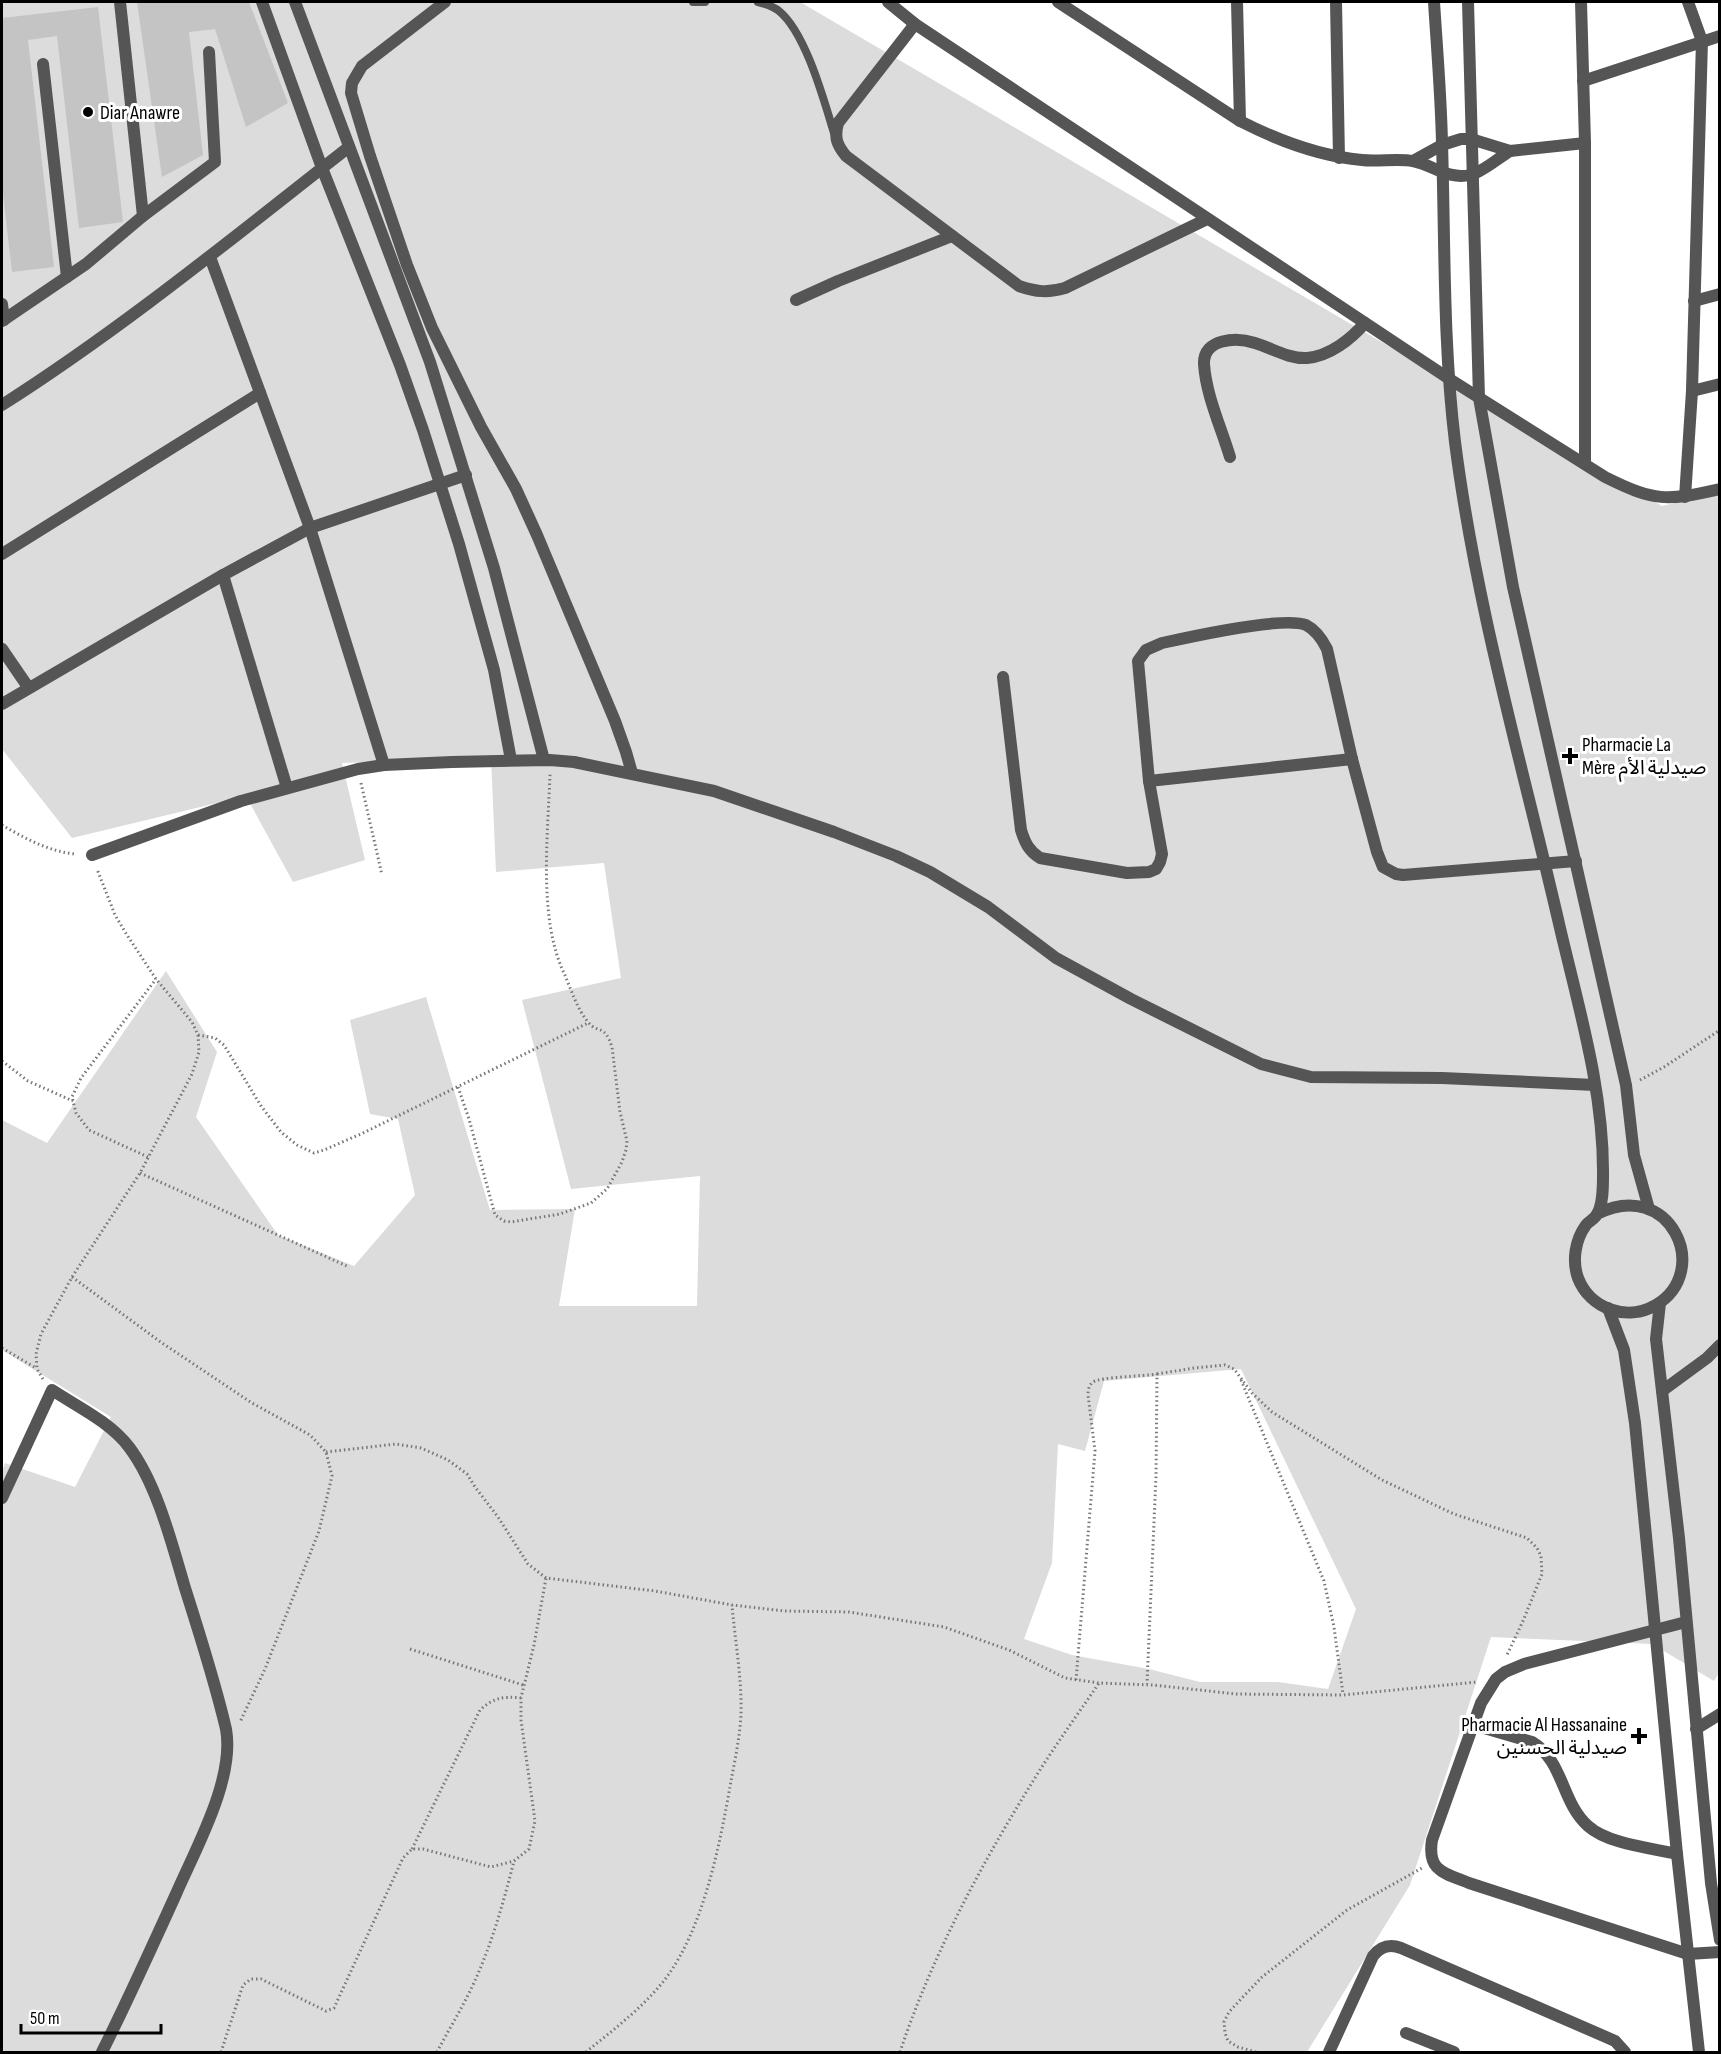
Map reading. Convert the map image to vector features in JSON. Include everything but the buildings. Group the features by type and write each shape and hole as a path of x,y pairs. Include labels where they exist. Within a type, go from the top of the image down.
{"street":[{"path":"120,2 143,216"},
{"path":"262,2 322,168 400,365 441,483 494,670 511,760"},
{"path":"295,2 430,362 494,568 547,760"},
{"path":"445,2 362,66 352,83 351,93 407,265 432,328 480,428 516,489 537,534 615,721 632,773"},
{"path":"888,2 915,24 1207,219 1451,380 1605,477 1646,495 1664,499 1719,489"},
{"path":"1058,2 1240,121 1268,135 1339,158 1413,161 1456,176 1472,175 1510,151"},
{"path":"1237,2 1240,121"},
{"path":"1336,2 1339,158"},
{"path":"1434,2 1443,145 1444,276 1455,438 1473,551 1497,668 1545,863 1595,1085 1603,1160 1603,1188 1598,1214"},
{"path":"1468,2 1479,398 1513,587 1626,1085 1634,1155 1649,1209"},
{"path":"1581,2 1585,143 1585,464"},
{"path":"1685,497 1692,391 1702,41 1689,2"},
{"path":"915,24 838,123 834,135 838,147 846,156 1019,286 1035,291 1052,292 1065,288 1207,219"},
{"path":"1583,81 1719,36"},
{"path":"3,320 67,277 143,216 216,162 209,52"},
{"path":"43,64 67,277"},
{"path":"1413,161 1443,145 1461,139 1510,151 1585,143"},
{"path":"2,405 101,338 210,257 348,147"},
{"path":"796,300 952,236"},
{"path":"210,257 310,528 384,765"},
{"path":"1694,301 1719,294"},
{"path":"2,304 3,320"},
{"path":"1230,457 1209,387 1204,363 1205,352 1221,342 1243,340 1288,356 1306,358 1319,356 1347,340 1365,323"},
{"path":"1692,391 1719,384"},
{"path":"2,554 260,393"},
{"path":"2,704 223,575 310,528 466,475"},
{"path":"223,575 287,788"},
{"path":"1003,677 1021,830 1025,843 1032,853 1051,861 1127,873 1149,872 1156,868 1162,854 1149,781 1138,675 1138,661 1141,655 1153,646 1162,643 1281,622 1306,625 1324,642 1377,852 1380,862 1388,870 1403,875 1576,861"},
{"path":"2,649 28,687"},
{"path":"1149,781 1352,759"},
{"path":"92,855 241,801 358,770 384,765 511,760 574,762 714,790 834,831 896,856 930,872 981,903 1056,958 1261,1064 1311,1077 1442,1078 1595,1085"},
{"path":"1626,1205 1649,1209 1667,1221 1676,1233 1681,1248 1682,1263 1679,1278 1672,1291 1660,1303 1645,1311 1628,1313 1608,1308 1596,1302 1584,1290 1577,1275 1574,1258 1577,1241 1585,1226 1598,1214 1611,1207 1626,1205"},
{"path":"1660,1303 1656,1339 1696,1729 1717,1901 1719,1940"},
{"path":"1608,1308 1624,1350 1635,1423 1677,1854 1699,2052"},
{"path":"1662,1391 1707,1358 1719,1345"},
{"path":"2,1498 52,1390 100,1420 116,1433 129,1447 147,1477 174,1552 218,1694 228,1741 229,1753 220,1791 137,1981 102,2052"},
{"path":"1686,1622 1524,1664 1498,1678 1481,1703 1431,1840 1430,1855 1432,1863 1438,1870 1469,1883 1688,1954 1719,1952"},
{"path":"1696,1729 1719,1714"},
{"path":"1474,1725 1532,1742 1539,1747 1555,1766 1576,1814 1589,1827 1608,1838 1677,1854"},
{"path":"1329,2052 1373,1956 1378,1949 1390,1946 1401,1948 1615,2041 1625,2052"},
{"path":"1406,2033 1454,2052"}],"lane":[{"path":"693,2 705,2"},
{"path":"758,2 779,11 788,21 806,51 834,135"}],"path":[{"path":"458,1087 470,1119 495,1215 499,1218 511,1222 560,1214 591,1203 607,1190 622,1162 627,1141 620,1112 612,1047 607,1033 588,1023 556,953 548,891 547,760"},
{"path":"358,770 382,875"},
{"path":"2,825 39,844 64,853 92,855 115,915 156,979 192,1022 198,1035 199,1052 192,1074 140,1173 72,1276 41,1334 36,1354 37,1369 52,1390"},
{"path":"148,1157 89,1130 76,1113 73,1101 75,1088 81,1078 156,979"},
{"path":"198,1035 215,1038 224,1045 261,1106 280,1132 297,1145 314,1153 337,1145 588,1023"},
{"path":"1626,1085 1664,1067 1719,1030"},
{"path":"2,1061 28,1081 73,1101"},
{"path":"140,1173 350,1267"},
{"path":"72,1276 162,1343 252,1402 310,1435 326,1452 332,1476 320,1531 265,1669 240,1722 228,1741"},
{"path":"2,1348 37,1369"},
{"path":"326,1452 396,1444 421,1448 448,1460 467,1474 528,1564 546,1578 655,1591 732,1605 785,1611 849,1612 944,1627 1000,1647 1065,1678 1076,1680 1099,1683 1147,1685 1236,1694 1343,1695 1498,1678 1508,1648 1523,1621 1542,1574 1543,1566 1537,1548 1527,1538 1454,1514 1382,1480 1272,1412 1252,1393 1238,1372 1225,1365 1095,1380 1089,1387 1095,1451 1076,1680"},
{"path":"1238,1372 1324,1581 1334,1627 1343,1695"},
{"path":"1147,1685 1156,1476 1157,1374"},
{"path":"412,1850 423,1849 491,1867 514,1861 529,1849 535,1821 520,1720 521,1698 534,1645 546,1578"},
{"path":"586,2052 650,1997 681,1955 694,1928 726,1810 741,1714 732,1605"},
{"path":"410,1649 523,1685"},
{"path":"900,2052 952,1924 1030,1785 1099,1683"},
{"path":"221,2052 243,1985 250,1979 261,1979 326,2011 334,2008 404,1858 412,1850 480,1710 489,1701 504,1696 521,1698"},
{"path":"437,2052 484,1959 503,1905 514,1861"},
{"path":"1256,2052 1238,2047 1228,2040 1225,2033 1224,2022 1229,2012 1241,1999 1262,1977 1347,1910 1432,1863"}],"shaded area":[{"path":"2,2 800,2 1662,506 1719,493 1719,1673 1714,1681 1652,1644 1491,1637 1410,1885 1307,2052 2,2052 2,1472 5,1463 75,1487 111,1417 2,1350 2,1120 47,1143 166,971 217,1052 196,1117 278,1235 354,1266 415,1195 398,1119 370,1114 350,1020 426,997 490,1210 575,1209 559,1306 697,1306 700,1176 571,1189 522,1000 621,978 604,863 496,872 491,758 342,763 365,860 293,882 246,796 72,838 2,749","holes":["1241,1369 1356,1609 1328,1689 1278,1682 1200,1682 1149,1669 1072,1655 1024,1639 1052,1563 1058,1444 1085,1451 1104,1381"]}],"place":[{"name":"Diar Anawre","path":"88,112"},
{"name":"Pharmacie La Mère صيدلية الأم","path":"1570,756"},
{"name":"Pharmacie Al Hassanaine صيدلية الحسنين","path":"1639,1736"}]}
